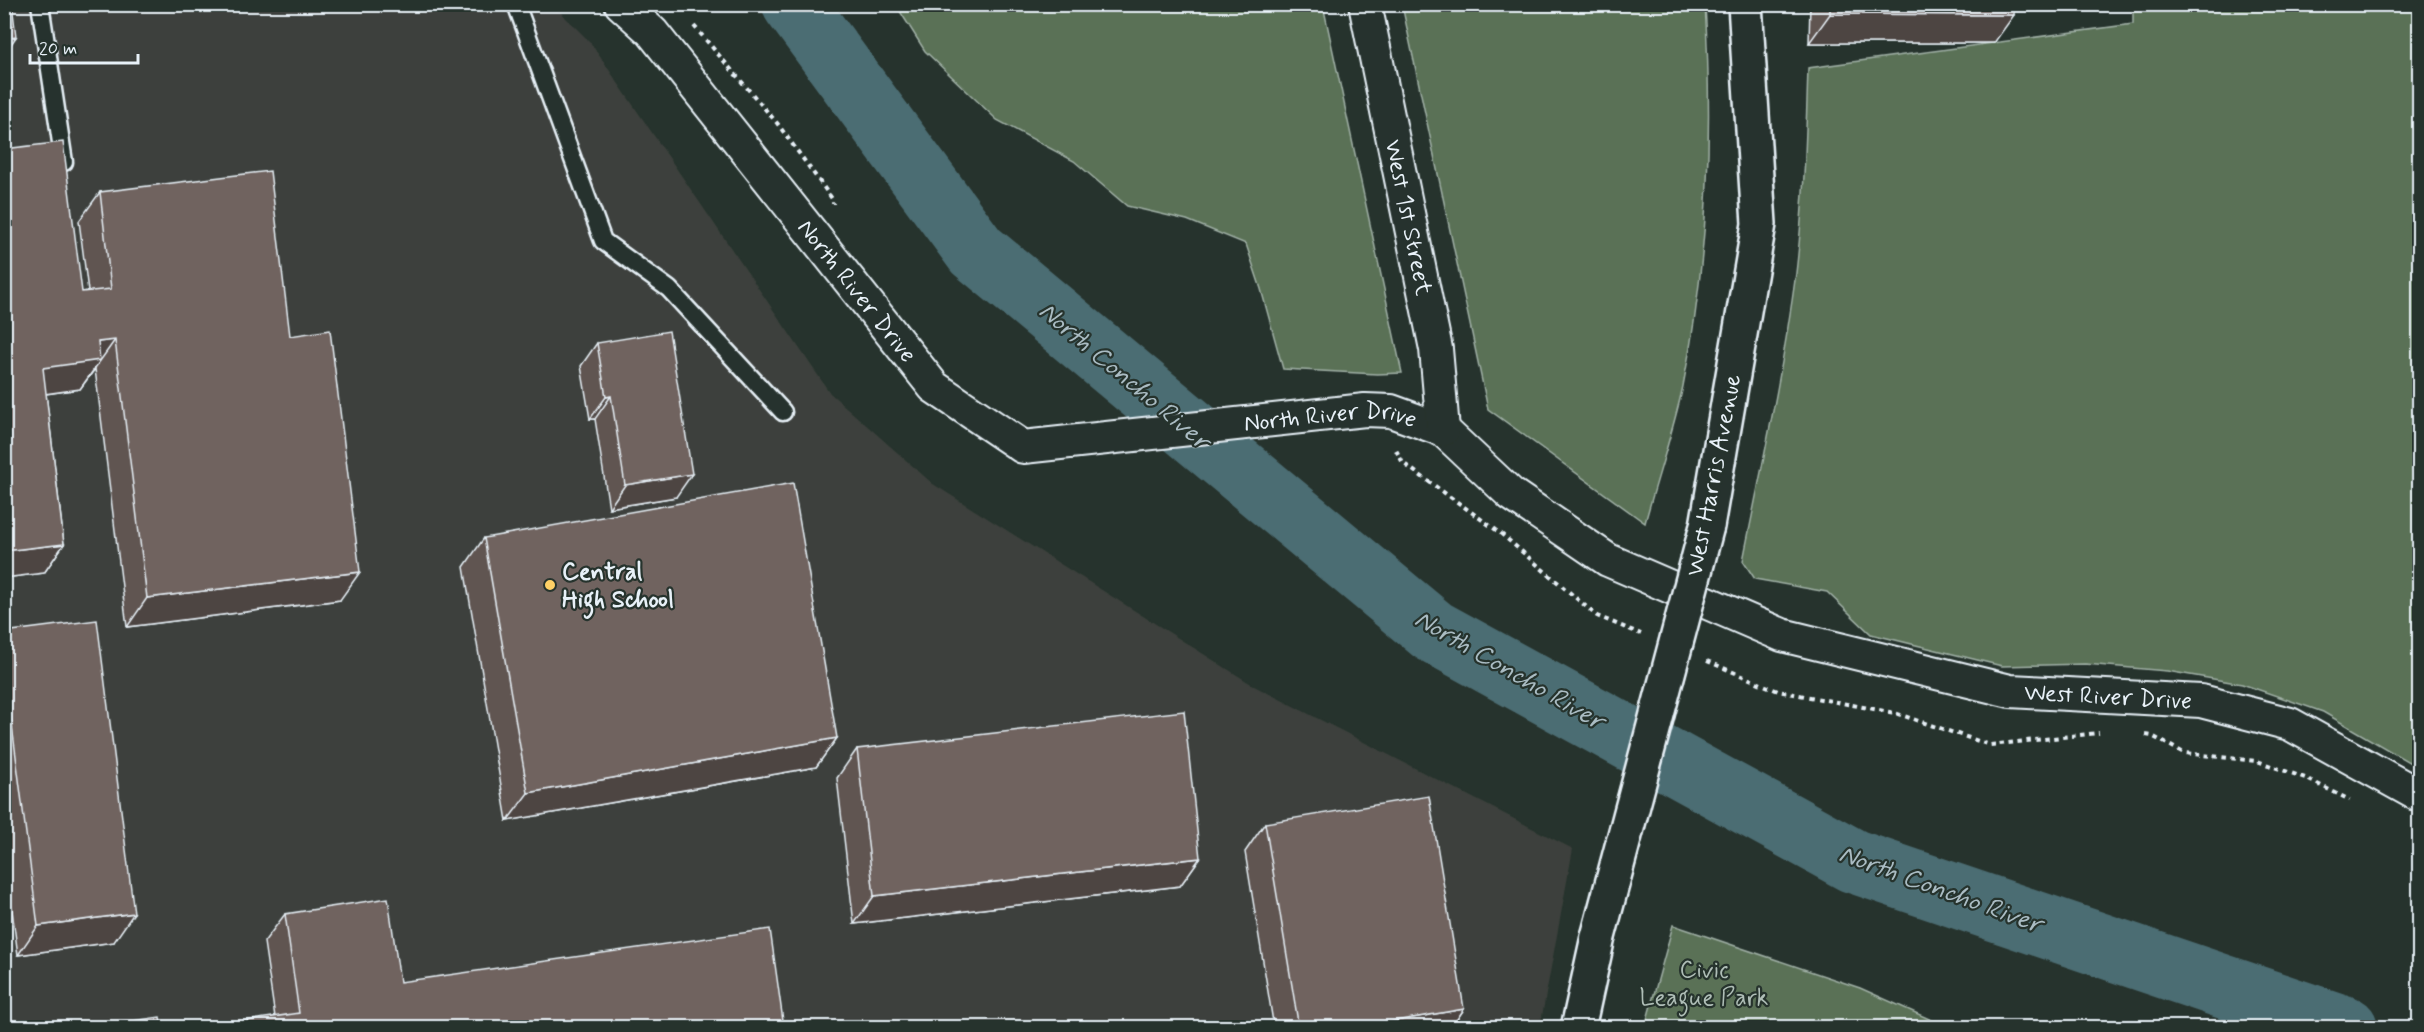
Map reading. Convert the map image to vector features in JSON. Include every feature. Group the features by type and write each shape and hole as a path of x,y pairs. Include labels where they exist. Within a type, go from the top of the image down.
{"street":[{"name":"North River Drive","path":"621,4 652,32 934,387 1023,447 1365,410 1391,411 1443,430 1511,494 1608,560 1782,635"},
{"name":"West 1st Street","path":"1365,4 1436,349 1443,430"},
{"name":"West Harris Avenue","path":"1578,1028 1598,937 1707,526 1759,224 1745,4"},
{"name":"West River Drive","path":"1782,635 2010,691 2201,701 2290,724 2420,796"}],"lane":[{"path":"40,4 64,162"},
{"path":"516,4 603,241 669,289 783,412"}],"shaded area":[{"name":"Central High School","path":"5,5 553,5 590,42 830,393 933,484 1256,687 1573,849 1540,1027 5,1028"}],"green space":[{"path":"896,5 1323,5 1402,373 1377,374 1283,369 1246,244 1187,220 1127,206 1074,161 997,120 925,51"},
{"path":"1402,5 1705,5 1708,148 1698,292 1683,386 1645,523 1488,409"},
{"path":"2133,5 2419,5 2419,768 2323,712 2242,684 2167,671 2085,664 2002,666 1871,634 1827,592 1755,579 1743,561 1779,382 1796,273 1803,196 1808,68 2133,24"},
{"name":"Civic League Park","path":"1673,925 1860,988 1947,1027 1645,1027"}],"building":[{"path":"4,4 12,4 16,37 4,39"},
{"path":"1830,4 2014,4 2014,15 1830,14"},
{"path":"63,142 82,292 111,289 100,192 270,171 290,336 330,330 360,572 147,598 115,340 98,342 100,360 43,368 64,544 4,551 4,149"},
{"path":"669,331 692,474 625,485 611,396 606,397 597,343"},
{"path":"793,483 837,738 528,793 484,538"},
{"path":"97,620 134,913 38,926 4,664 4,632"},
{"path":"1184,711 1200,858 874,896 857,749"},
{"path":"1429,796 1464,1009 1355,1028 1299,1028 1265,823"},
{"path":"388,898 400,982 770,929 784,1028 200,1028 299,1013 285,914"},
{"path":"160,1017 162,1028 84,1028"}],"waterway":[{"name":"North Concho River","path":"794,4 976,251 1433,631 1853,861 2346,1028"}],"place":[{"name":"Central High School","path":"550,585"}]}
